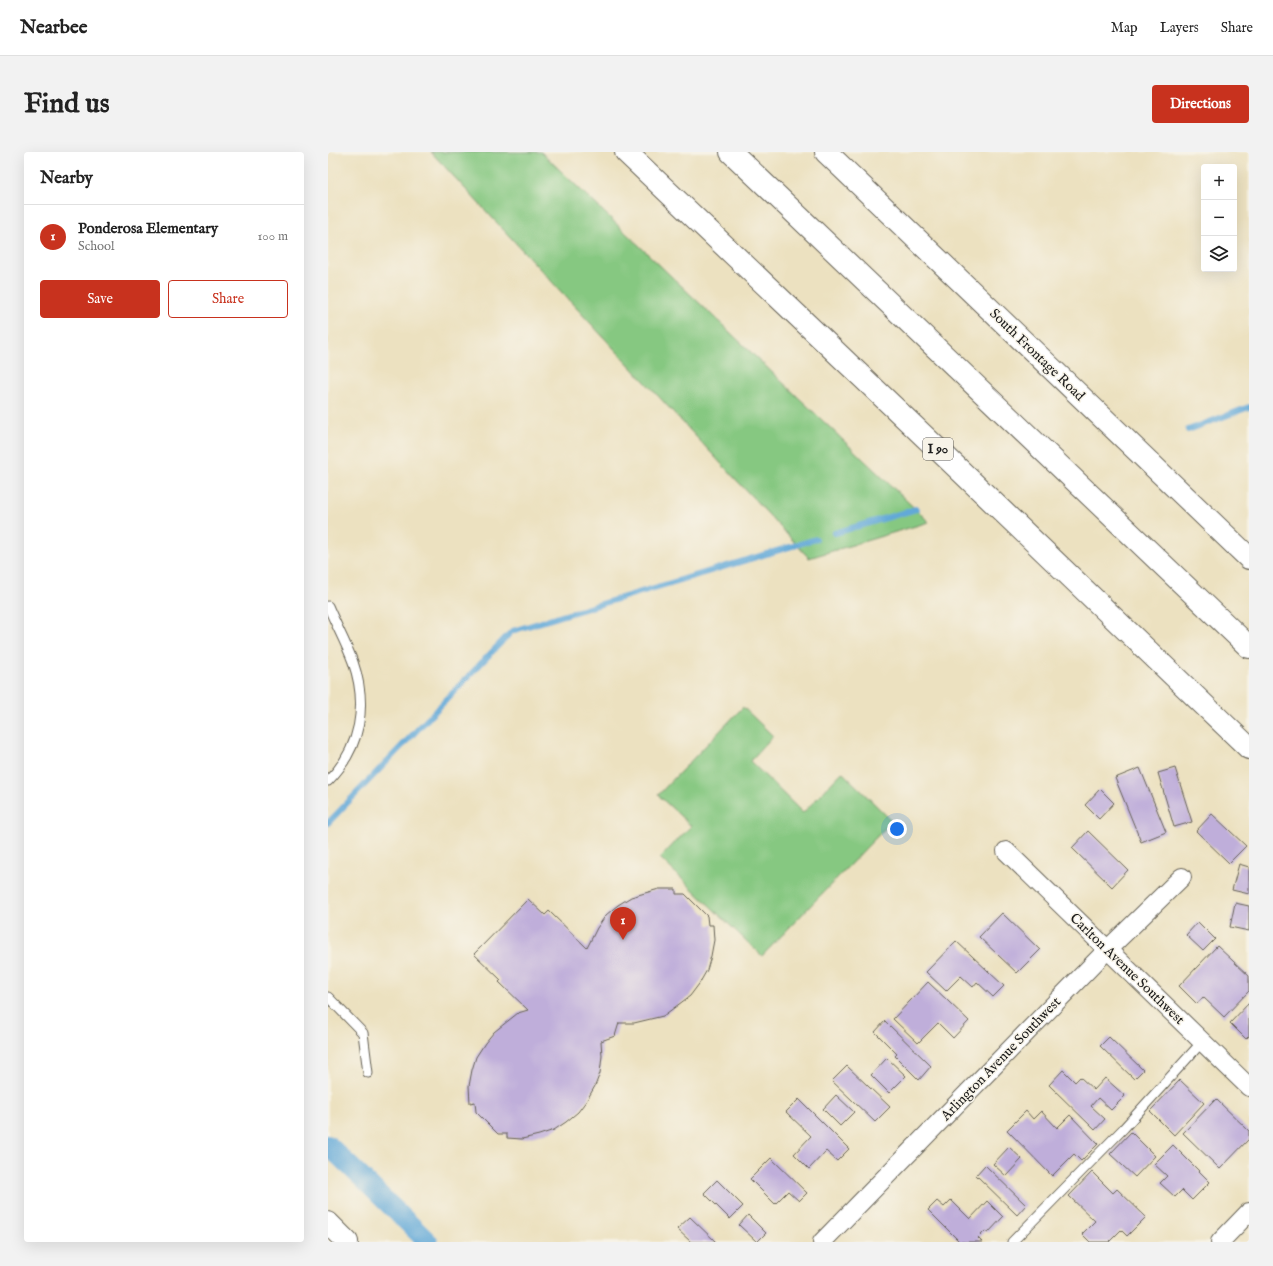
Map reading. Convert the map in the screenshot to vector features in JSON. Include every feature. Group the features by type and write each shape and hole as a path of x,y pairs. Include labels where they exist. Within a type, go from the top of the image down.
{"main road":[{"name":"I 90","path":"626,152 1249,748"},
{"path":"731,152 1249,647"},
{"name":"South Frontage Road","path":"826,152 1249,558"},
{"path":"328,1224 347,1242"}],"street":[{"name":"Carlton Avenue Southwest","path":"1006,851 1249,1087"},
{"name":"Arlington Avenue Southwest","path":"828,1240 1108,950 1182,877"},
{"path":"1220,1242 1249,1212"}],"lane":[{"path":"328,606 353,663 360,697 360,723 352,749 335,774 328,781"},
{"path":"328,997 363,1033 368,1073"},
{"path":"1018,1240 1124,1128 1202,1042"}],"green space":[{"path":"431,152 541,152 929,522 809,558"},
{"path":"743,707 773,736 750,761 803,813 842,772 892,821 762,956 660,858 691,826 658,795"}],"building":[{"path":"1140,768 1166,832 1141,842 1115,778"},
{"path":"1175,768 1192,822 1174,827 1158,773"},
{"path":"1100,789 1114,803 1099,819 1085,805"},
{"path":"1212,814 1246,846 1229,863 1196,831"},
{"path":"1088,831 1128,870 1112,887 1072,848"},
{"path":"1239,864 1249,867 1249,894 1232,890"},
{"path":"659,889 676,889 676,894 685,894 707,916 708,925 713,925 714,940 711,956 707,970 699,984 690,996 663,1016 634,1023 619,1023 615,1036 601,1041 602,1056 600,1073 595,1086 578,1112 566,1122 554,1130 522,1139 507,1138 507,1134 498,1134 476,1112 475,1102 470,1103 469,1086 472,1070 476,1057 494,1032 518,1013 528,1010 499,982 501,980 474,954 528,899 545,915 549,911 587,948 597,928 606,915 618,905 631,897"},
{"path":"1235,903 1249,906 1249,931 1230,927"},
{"path":"1002,913 1040,950 1017,973 979,937"},
{"path":"1198,922 1215,939 1203,951 1186,935"},
{"path":"956,941 1004,986 993,997 977,982 973,987 961,976 946,991 926,972"},
{"path":"1217,946 1249,976 1249,991 1224,1017 1203,997 1197,1004 1179,986"},
{"path":"928,982 969,1021 953,1038 938,1023 918,1043 893,1019"},
{"path":"1249,1003 1249,1036 1246,1039 1230,1023"},
{"path":"885,1021 931,1066 919,1080 895,1056 897,1054 875,1032"},
{"path":"1109,1037 1143,1070 1134,1079 1100,1046"},
{"path":"887,1058 906,1076 889,1093 871,1075"},
{"path":"847,1066 890,1107 875,1122 832,1081"},
{"path":"1063,1070 1075,1082 1080,1077 1094,1090 1105,1078 1125,1096 1111,1110 1098,1098 1091,1106 1105,1119 1095,1130 1049,1085"},
{"path":"1180,1080 1204,1103 1174,1135 1150,1111"},
{"path":"836,1095 854,1112 840,1126 823,1109"},
{"path":"799,1099 849,1149 837,1161 826,1151 809,1169 794,1154 811,1136 786,1112"},
{"path":"1216,1099 1249,1131 1249,1139 1220,1169 1183,1133"},
{"path":"1026,1111 1033,1119 1041,1111 1057,1128 1070,1115 1098,1144 1081,1161 1074,1154 1052,1176 1007,1130"},
{"path":"1131,1132 1155,1156 1135,1177 1110,1154"},
{"path":"1173,1145 1210,1182 1192,1200 1182,1190 1175,1197 1160,1183 1167,1176 1154,1164"},
{"path":"1009,1147 1022,1159 1006,1176 993,1164"},
{"path":"771,1158 807,1193 799,1201 788,1191 775,1204 750,1179"},
{"path":"985,1165 1026,1205 1017,1215 976,1175"},
{"path":"1092,1172 1113,1193 1117,1189 1146,1217 1127,1236 1121,1230 1109,1242 1090,1242 1082,1234 1095,1221 1069,1196"},
{"path":"717,1180 743,1206 730,1219 704,1193"},
{"path":"951,1200 970,1219 987,1201 1003,1217 988,1233 985,1231 978,1238 982,1242 960,1242 928,1210 937,1201 944,1207"},
{"path":"748,1215 766,1233 757,1242 739,1225"},
{"path":"690,1217 716,1242 691,1242 677,1229"}],"waterway":[{"path":"1188,430 1249,407"},
{"path":"835,533 916,509"},
{"path":"328,823 512,631 816,539"},
{"path":"328,1145 428,1242"}],"place":[{"name":"Ponderosa Elementary","path":"623,940"}]}
